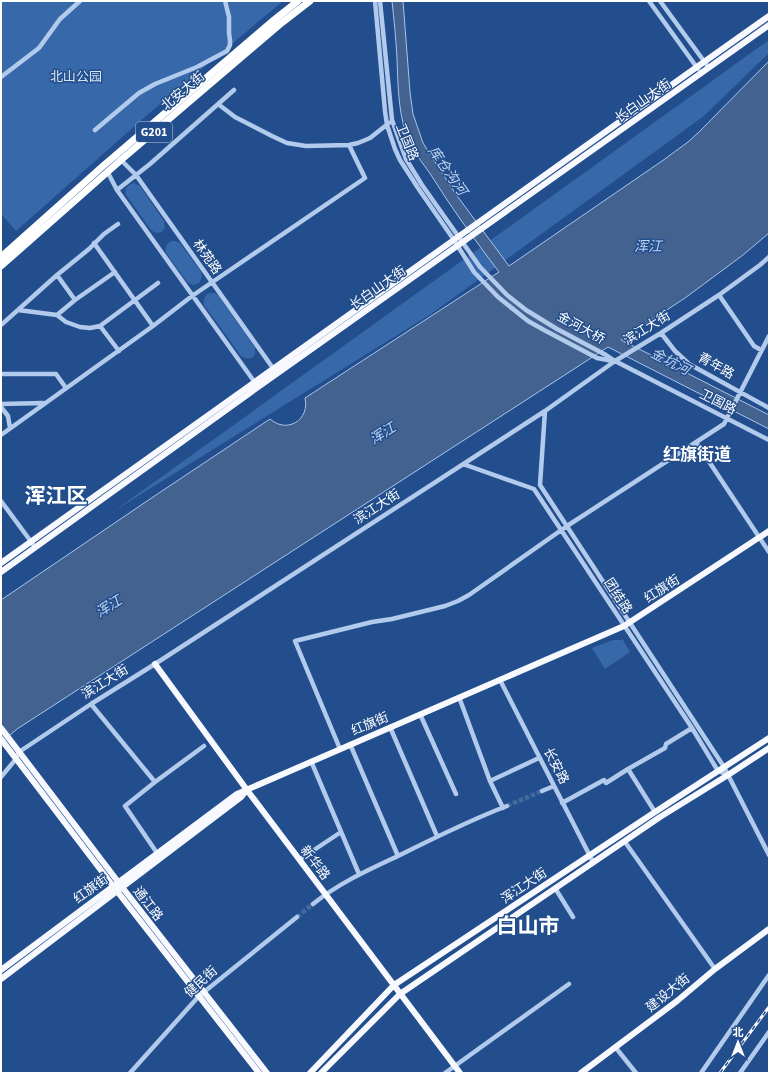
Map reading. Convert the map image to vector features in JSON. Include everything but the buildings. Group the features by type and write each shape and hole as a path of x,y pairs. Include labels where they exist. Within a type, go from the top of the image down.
{"highway":[{"name":"北安大街","path":"118,158 274,20 298,1"},
{"name":"北安大街","path":"1,257 118,158 310,1"},
{"name":"北安大街","path":"1,266 105,169"}],"main road":[{"name":"长白山大街","path":"275,371 478,222 769,16"},
{"name":"长白山大街","path":"1,563 256,384 472,236 769,25"},
{"name":"长白山大街","path":"1,572 256,384"},
{"name":"红旗街","path":"1,970 117,886 157,853 237,794 627,624 769,532"},
{"name":"新华路","path":"155,664 299,860 460,1073"},
{"path":"1,728 14,749"},
{"name":"浑江大街","path":"310,1073 394,985 769,738"},
{"path":"1,739 14,749"},
{"name":"浑江大街","path":"321,1073 400,994 592,862 769,748"},
{"name":"通江路","path":"14,749 16,759 202,994 267,1073"},
{"name":"通江路","path":"14,749 117,886"},
{"path":"1,978 117,886 241,797 247,790"},
{"name":"建设大街","path":"581,1073 677,1002 715,969 769,929"},
{"name":"通江路","path":"202,994 259,1073"}],"street":[{"path":"1,77 39,48 60,20 80,1"},
{"path":"94,130 139,93 155,84 197,67 227,51 230,45 230,40 229,17 225,1"},
{"name":"卫国路","path":"375,1 385,111 395,149 400,160 418,188 456,238"},
{"name":"卫国路","path":"380,1 392,120 400,145 409,165 460,244 474,272"},
{"path":"649,1 701,73"},
{"path":"660,1 709,68"},
{"path":"117,190 150,164 234,90"},
{"path":"218,104 234,117 259,130 287,143 306,146 349,145 358,143 370,138 388,125 392,120"},
{"path":"1,435 153,326 192,296 364,178 349,145"},
{"name":"林苑路","path":"118,158 136,175 275,371"},
{"path":"105,169 117,190 256,384"},
{"path":"1,325 104,234 118,224"},
{"path":"94,243 153,326"},
{"name":"卫国路","path":"460,244 480,267"},
{"name":"滨江大街","path":"14,749 91,704 155,664 545,411 615,361 719,295 769,257"},
{"name":"金河大桥","path":"480,267 507,295 526,310 615,361"},
{"path":"57,315 75,300 115,272"},
{"name":"金河大桥","path":"474,272 498,297 528,321 597,358 615,361"},
{"path":"57,275 75,300"},
{"path":"18,310 57,315 66,322 80,327 90,328 100,326 158,283"},
{"path":"719,295 754,346 761,350"},
{"path":"100,326 118,351"},
{"name":"青年路","path":"661,333 675,352 689,364 739,394 769,408"},
{"path":"340,749 295,641 445,606 458,601 567,526 724,424 769,336"},
{"name":"卫国路","path":"615,361 769,440"},
{"path":"1,374 56,374 66,388"},
{"path":"10,428 8,416 1,405 44,403"},
{"path":"463,464 534,489 540,485 545,411"},
{"path":"696,442 769,552"},
{"name":"团结路","path":"540,485 692,728 721,769 728,775 769,855"},
{"name":"团结路","path":"534,489 627,624 721,769"},
{"path":"1,501 35,547"},
{"name":"长安路","path":"500,680 592,862"},
{"path":"313,904 325,894 359,874 437,836 505,807 490,781 459,697"},
{"path":"91,704 155,782"},
{"path":"420,714 456,794"},
{"path":"390,727 437,836"},
{"path":"562,803 604,780 606,783 665,748 666,744 692,728"},
{"path":"350,744 398,856"},
{"path":"157,853 125,806 204,746"},
{"path":"1,777 16,759 14,749"},
{"path":"490,781 539,758"},
{"path":"311,761 359,874"},
{"path":"628,769 655,812"},
{"path":"542,791 554,786"},
{"path":"299,860 341,832"},
{"path":"625,842 715,969"},
{"path":"555,888 573,917"},
{"name":"健民街","path":"130,1073 202,994 296,917"},
{"path":"701,1073 769,975"},
{"path":"445,1073 569,984"},
{"path":"740,1073 769,1032"},
{"path":"616,1048 636,1073"}],"green space":[{"name":"北山公园","path":"1,1 283,1 146,116 16,231 1,214"},
{"path":"769,40 769,53 704,116 431,314 114,511"},
{"path":"134,183 140,186 164,221 165,228 162,231 157,233 151,230 126,195 127,187"},
{"path":"171,241 180,243 201,272 202,277 199,283 193,285 187,282 166,253 166,246"},
{"path":"209,293 215,293 218,295 255,347 255,354 251,358 247,359 241,356 204,305 206,295"},
{"path":"613,640 623,640 630,652 605,669 592,648"}],"water":[{"name":"浑江","path":"392,1 403,1 413,114 423,143 455,193 509,266 688,142 769,61 769,233 743,255 685,298 621,340 769,415 769,429 608,347 17,729 1,743 1,600 270,419 283,425 290,425 296,422 304,413 306,406 305,398 499,272 455,212 408,140 403,125 400,106"}],"tunnel":[{"path":"507,806 542,791"},
{"path":"297,917 313,904"}],"railway":[{"path":"720,1073 769,1007"}],"district":[{"name":"红旗街道","path":"697,455"},
{"name":"浑江区","path":"56,496"},
{"name":"白山市","path":"528,926"}],"water label":[{"name":"库仓沟河","path":"447,171"},
{"name":"金坑河","path":"670,362"}]}
